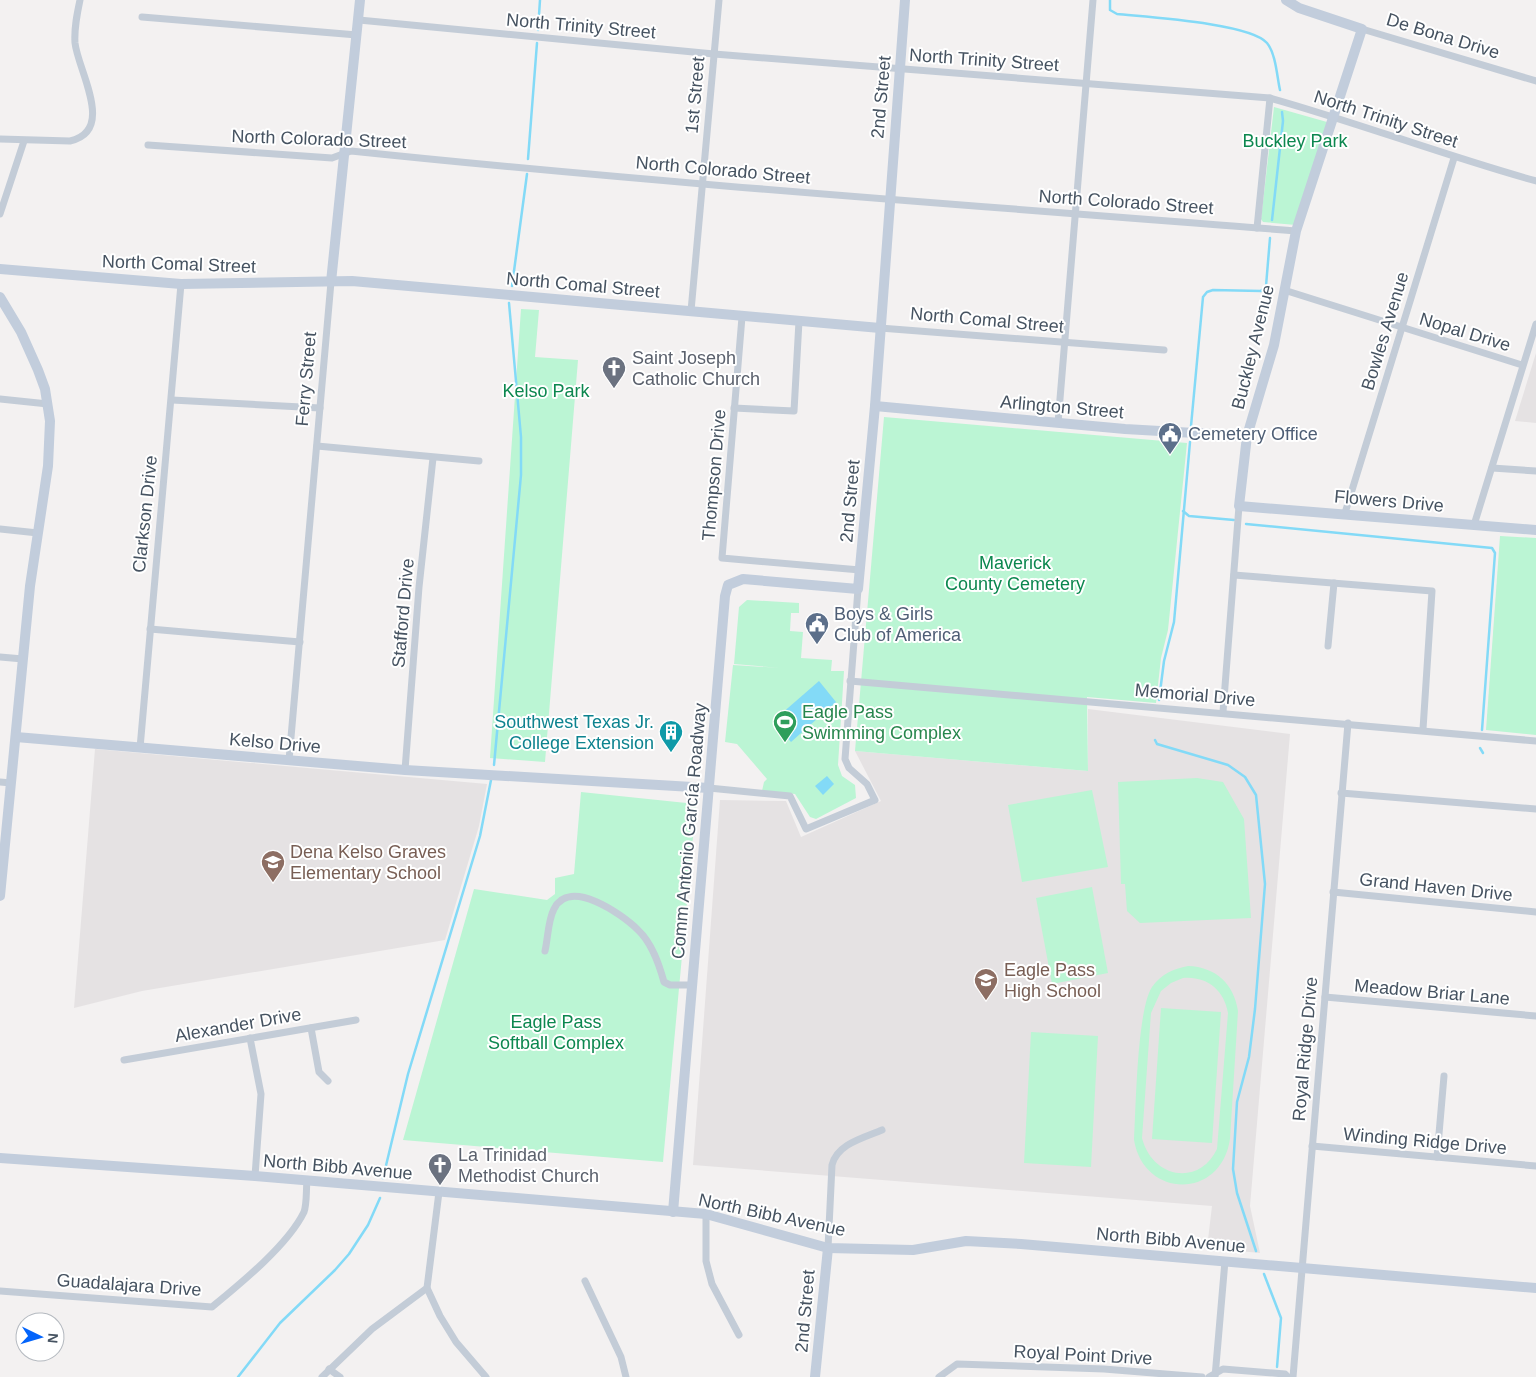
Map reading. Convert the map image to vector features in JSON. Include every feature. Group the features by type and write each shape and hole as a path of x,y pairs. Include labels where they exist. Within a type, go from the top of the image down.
{"street":[{"path":"0,139 70,141 84,135 90,127 93,109 75,43 80,0"},
{"name":"Ferry Street","path":"289,760 331,282 360,0"},
{"name":"1st Street","path":"691,312 719,0"},
{"name":"2nd Street","path":"708,788 790,796 806,829 875,800 867,784 849,768 845,759 850,681 875,406 905,0"},
{"path":"1058,423 1094,0"},
{"name":"De Bona Drive","path":"1286,0 1299,8 1362,29 1536,82"},
{"path":"142,17 357,35"},
{"name":"North Trinity Street","path":"359,20 714,54 1270,98 1333,116 1454,158 1536,181"},
{"name":"Buckley Avenue","path":"1223,712 1239,506 1247,436 1274,345 1296,231 1362,29"},
{"path":"1256,228 1270,98"},
{"path":"0,214 24,141"},
{"name":"North Colorado Street","path":"148,145 332,158 351,152 528,170 704,183 889,201 1076,213 1296,231"},
{"name":"Bowles Avenue","path":"1345,513 1454,158"},
{"name":"North Comal Street","path":"0,268 181,284 371,283 742,317 1164,350"},
{"name":"Clarkson Drive","path":"140,748 181,284"},
{"name":"Nopal Drive","path":"1284,290 1522,365"},
{"path":"0,297 30,353 45,389 48,404 48,466 23,659 0,896"},
{"name":"Thompson Drive","path":"742,317 722,558 860,570"},
{"path":"734,408 794,411 799,320"},
{"path":"1474,525 1536,324"},
{"path":"0,399 48,404"},
{"path":"172,400 320,408"},
{"name":"Arlington Street","path":"875,406 1058,423 1247,436"},
{"path":"317,446 479,461"},
{"name":"Stafford Drive","path":"405,770 419,587 433,458"},
{"path":"1492,468 1536,471"},
{"name":"Flowers Drive","path":"1239,506 1345,513 1536,530"},
{"path":"0,529 38,533"},
{"path":"1234,575 1432,591 1423,729"},
{"name":"Comm Antonio García Roadway","path":"673,1212 725,596 728,586 743,579 858,589"},
{"path":"1328,646 1334,583"},
{"path":"150,629 300,642"},
{"path":"0,657 23,659"},
{"name":"Memorial Drive","path":"850,681 1423,729 1536,741"},
{"name":"Royal Ridge Drive","path":"1293,1377 1348,723"},
{"name":"Kelso Drive","path":"16,737 405,770 531,779 708,788"},
{"path":"0,782 11,783"},
{"path":"1341,793 1536,809"},
{"name":"Grand Haven Drive","path":"1333,892 1536,912"},
{"path":"545,951 554,909 562,900 571,895 588,897 638,930 655,956 664,982 670,985 692,985"},
{"name":"Meadow Briar Lane","path":"1324,997 1536,1016"},
{"name":"Alexander Drive","path":"124,1060 356,1020"},
{"path":"311,1028 320,1072 328,1081"},
{"path":"250,1038 260,1094 255,1176"},
{"path":"1437,1157 1444,1076"},
{"path":"828,1248 832,1165 835,1154 842,1148 882,1130"},
{"name":"Winding Ridge Drive","path":"1312,1146 1536,1166"},
{"name":"North Bibb Avenue","path":"0,1158 255,1176 706,1214 828,1248 913,1250 966,1241 1302,1267 1536,1288"},
{"name":"Guadalajara Drive","path":"0,1291 212,1306 244,1280 284,1238 304,1211 307,1181"},
{"path":"439,1192 427,1288 440,1316 456,1342 486,1377"},
{"path":"706,1214 706,1261 712,1284 739,1335"},
{"name":"2nd Street","path":"815,1377 828,1248"},
{"path":"1213,1376 1225,1261"},
{"path":"585,1281 621,1357 626,1377"},
{"path":"322,1377 372,1329 427,1288"},
{"name":"Royal Point Drive","path":"939,1377 958,1364 1104,1369 1202,1377"},
{"path":"329,1369 340,1377"},
{"path":"1104,1369 1104,1377"},
{"path":"1213,1376 1223,1369 1285,1374 1288,1377"}],"shaded area":[{"path":"1536,353 1536,423 1515,421"},
{"name":"Eagle Pass High School","path":"1088,709 1290,734 1250,1206 1260,1253 1207,1248 1212,1206 693,1165 720,800 786,801 801,837 881,801 855,751 1088,771"},
{"name":"Dena Kelso Graves Elementary School","path":"95,749 487,784 479,826 445,940 142,991 74,1008"}],"green space":[{"name":"Buckley Park","path":"1274,107 1327,122 1296,225 1263,222 1261,219"},
{"name":"Kelso Park","path":"521,309 539,310 535,357 578,360 545,762 490,758"},
{"name":"Maverick County Cemetery","path":"884,417 1187,443 1168,630 1161,658 1156,703 1087,697 1088,771 855,751"},
{"path":"1500,536 1536,538 1536,735 1486,730"},
{"name":"Eagle Pass Swimming Complex","path":"747,600 799,603 799,613 791,613 790,631 803,632 801,658 832,660 831,671 844,671 838,765 842,776 855,785 856,798 816,819 810,817 795,794 762,791 764,782 767,779 737,744 725,742 733,665 781,668 734,664 739,607"},
{"path":"1197,778 1223,782 1244,819 1251,918 1140,923 1127,911 1125,884 1121,884 1118,782"},
{"path":"1092,790 1108,867 1022,882 1008,805"},
{"name":"Eagle Pass Softball Complex","path":"581,792 696,804 663,1162 403,1140 474,889 547,900 555,894 555,878 574,874"},
{"path":"1092,887 1108,973 1052,984 1036,898"},
{"path":"1188,966 1207,970 1222,979 1228,985 1236,1001 1238,1011 1230,1139 1224,1159 1213,1173 1198,1182 1182,1184 1166,1182 1152,1173 1141,1159 1134,1140 1140,1037 1147,999 1152,987 1159,979 1172,971","holes":["1183,978 1200,979 1213,986 1223,998 1228,1013 1217,1149 1209,1161 1199,1169 1188,1173 1176,1173 1165,1169 1155,1162 1147,1152 1142,1138 1151,1013 1161,991 1171,983"]},
{"path":"1161,1008 1221,1012 1212,1143 1152,1139"},
{"path":"1031,1032 1098,1036 1091,1167 1024,1163"}],"water":[{"path":"819,681 836,702 791,742 773,721"},
{"path":"827,776 834,784 823,795 815,786"}],"waterway":[{"path":"538,30 540,0"},
{"path":"1110,0 1110,10 1117,14 1196,22 1240,30 1257,36 1267,43 1270,48 1276,66 1280,90"},
{"path":"528,159 537,43"},
{"path":"1272,220 1283,121 1282,112"},
{"path":"512,286 527,174"},
{"path":"1191,426 1203,297 1207,292 1213,290 1261,291 1266,286 1270,238"},
{"path":"494,765 521,475 521,437 509,303"},
{"path":"1159,700 1164,661 1174,622 1190,442"},
{"path":"1183,511 1189,516 1234,520"},
{"path":"1246,524 1492,548 1495,553 1482,730"},
{"path":"1155,740 1157,744 1228,765 1245,777 1256,795 1265,884 1255,1009 1249,1057 1237,1102 1233,1169 1237,1193 1256,1251"},
{"path":"1480,748 1483,753"},
{"path":"383,1178 408,1074 480,836 491,780"},
{"path":"238,1377 280,1323 349,1254 368,1225 380,1198"},
{"path":"1264,1274 1281,1318 1277,1367"}],"place":[{"name":"Saint Joseph Catholic Church","path":"614,389"},
{"name":"Cemetery Office","path":"1170,455"},
{"name":"Boys & Girls Club of America","path":"817,645"},
{"name":"Eagle Pass Swimming Complex","path":"785,743"},
{"name":"Southwest Texas Jr. College Extension","path":"671,753"},
{"name":"Dena Kelso Graves Elementary School","path":"273,883"},
{"name":"Eagle Pass High School","path":"986,1001"},
{"name":"La Trinidad Methodist Church","path":"440,1186"}]}
